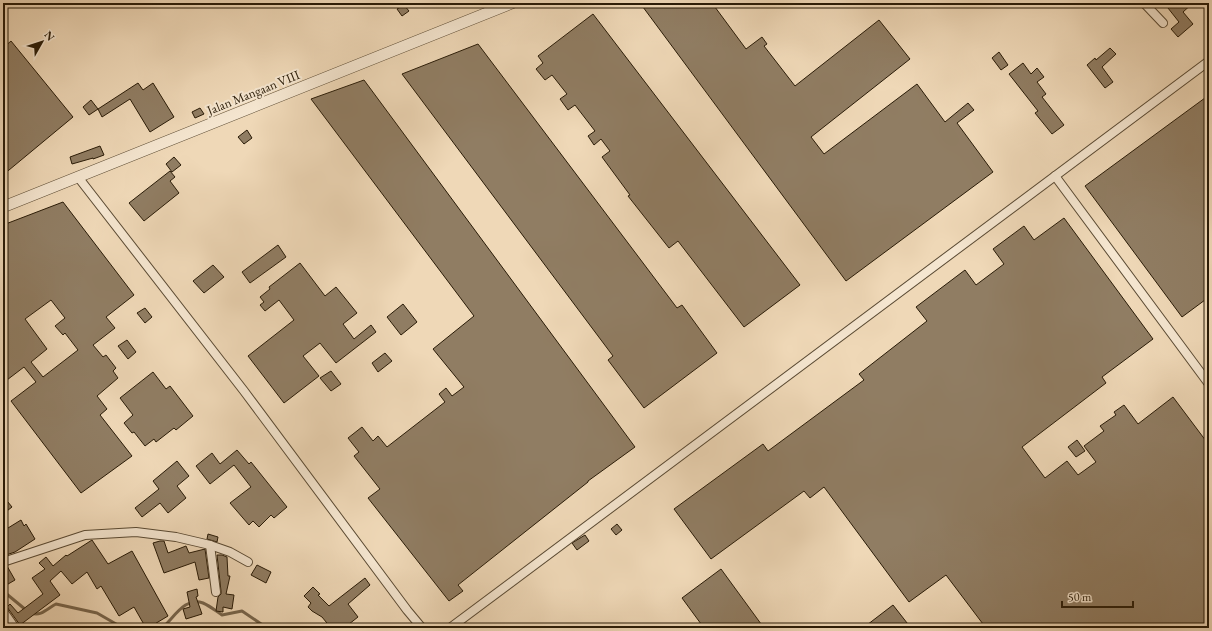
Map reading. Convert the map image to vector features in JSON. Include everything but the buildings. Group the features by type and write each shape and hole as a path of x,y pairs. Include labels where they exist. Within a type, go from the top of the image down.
{"street":[{"name":"Jalan Mangaan VIII","path":"3,206 512,3"},
{"path":"1145,3 1163,23"},
{"path":"450,628 1209,61"},
{"path":"1055,176 1209,384"},
{"path":"78,177 239,385 421,627"},
{"path":"3,562 85,535 142,532 176,537 210,545 230,552 248,562"},
{"path":"210,545 216,592"},
{"path":"3,611 15,628"}],"waterway":[{"path":"3,591 26,610"},
{"path":"162,628 185,605 197,602 206,604 222,615 242,611 267,628"},
{"path":"31,613 38,614 44,612 56,604 97,613 123,628"}]}
